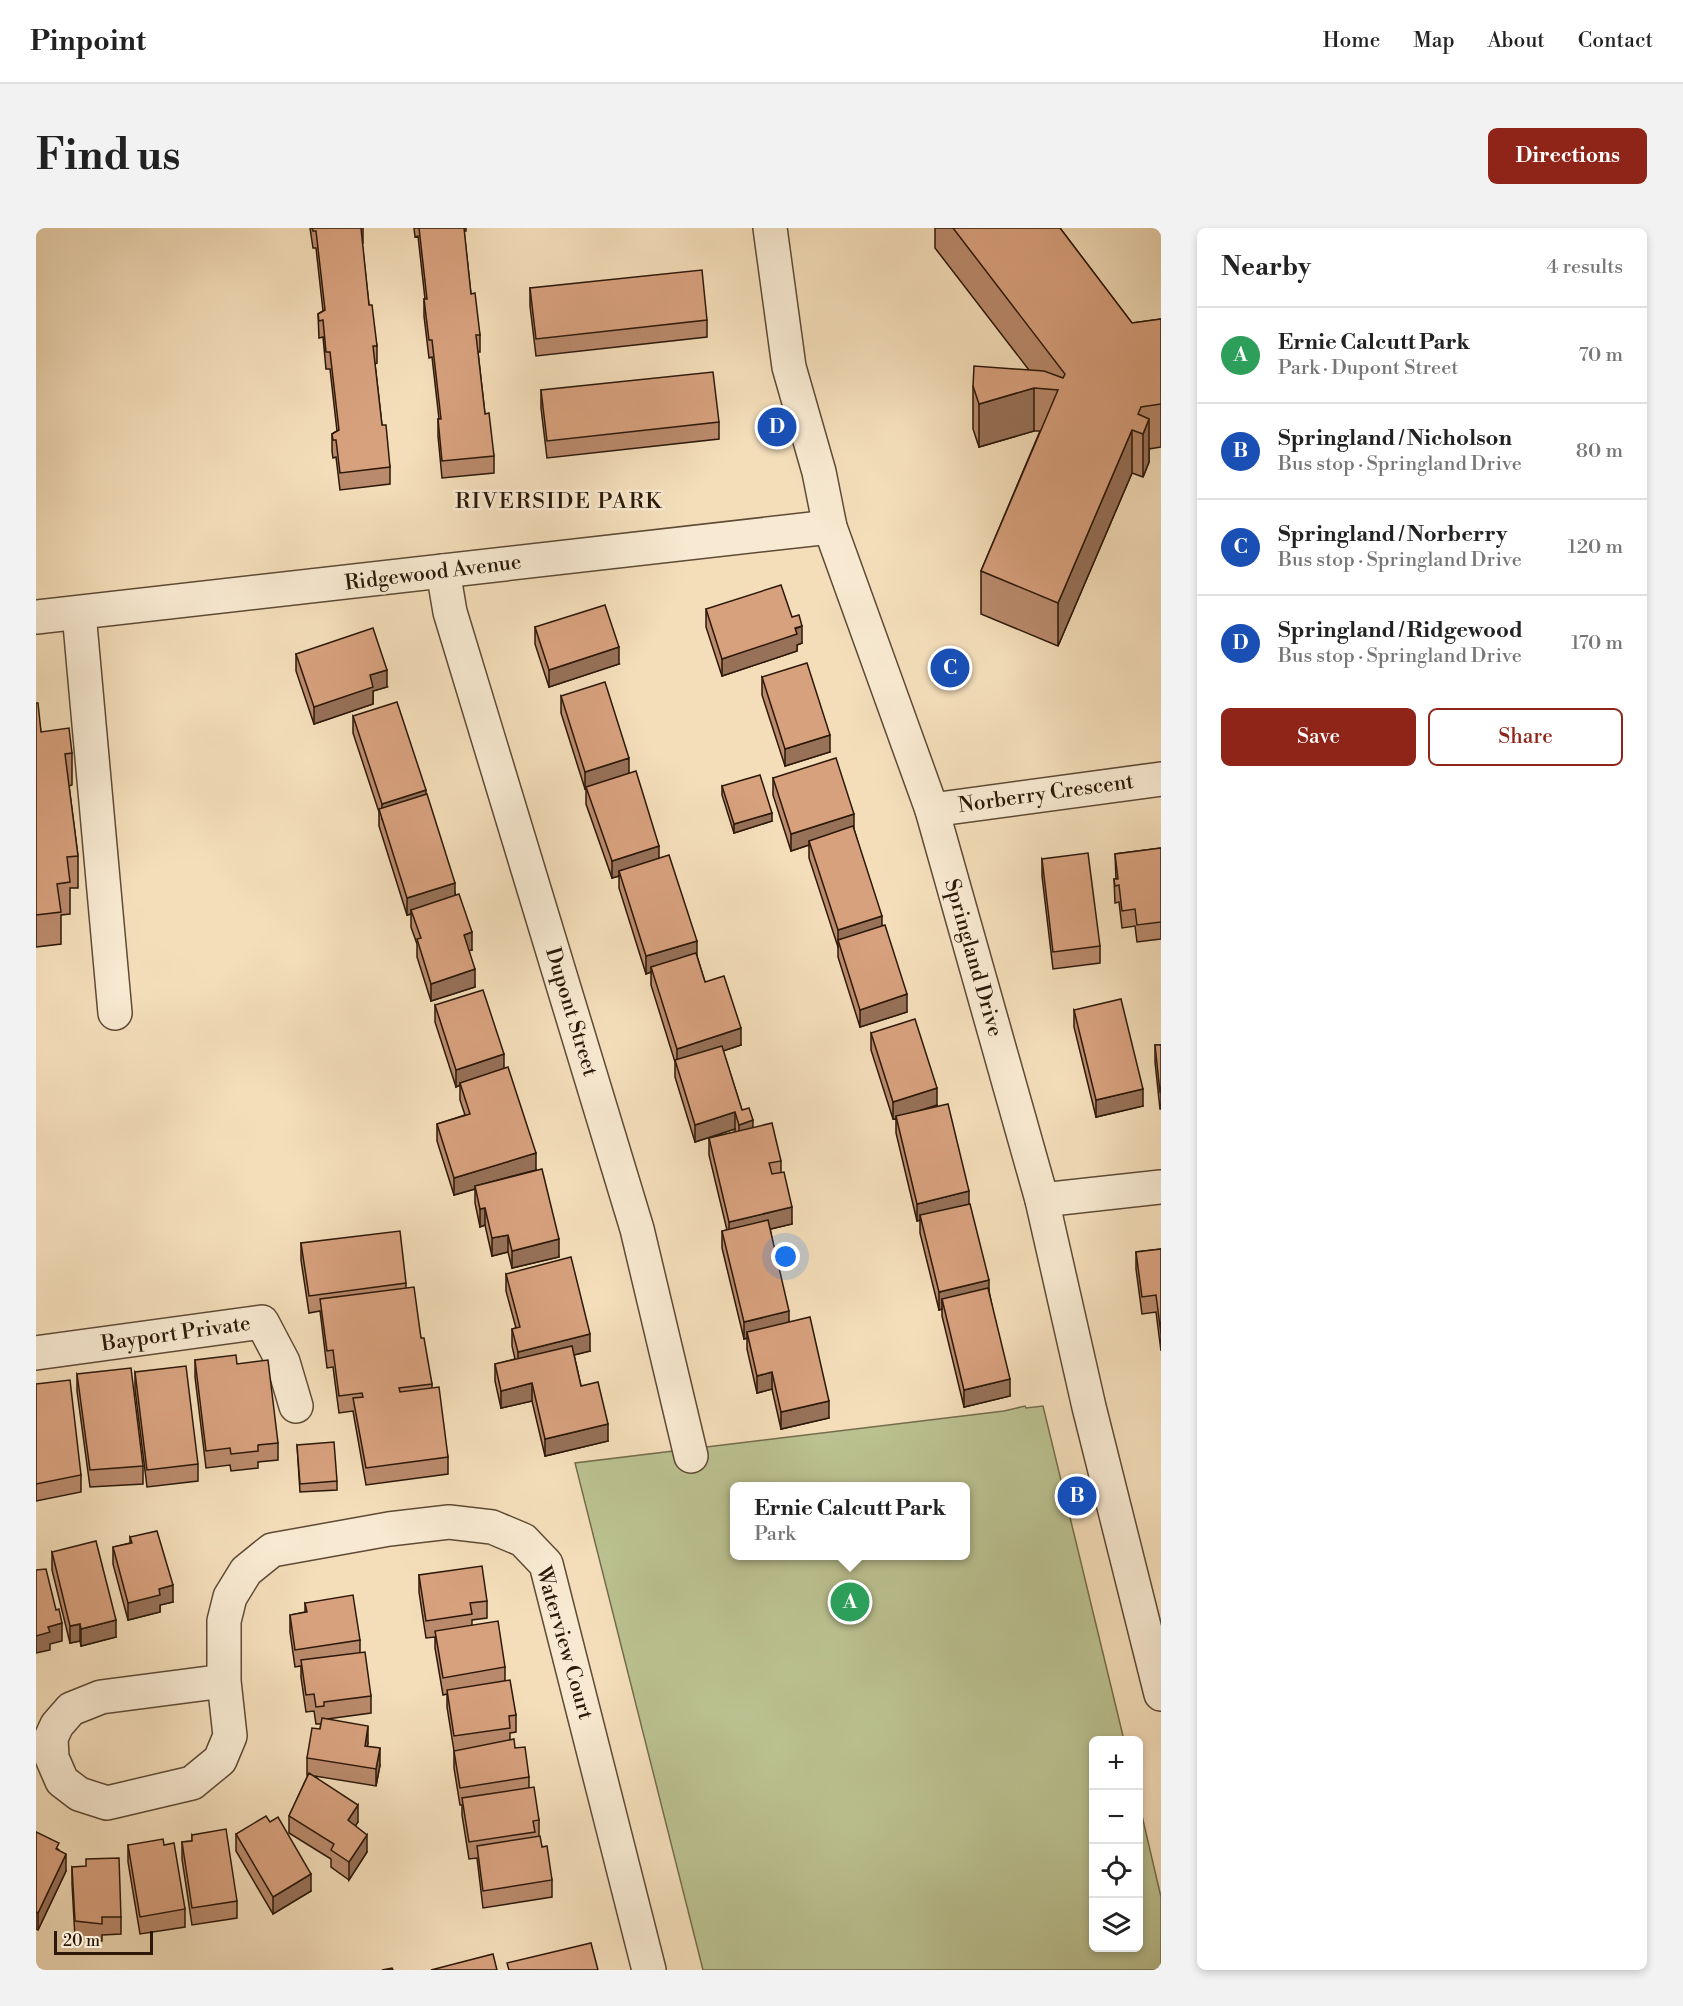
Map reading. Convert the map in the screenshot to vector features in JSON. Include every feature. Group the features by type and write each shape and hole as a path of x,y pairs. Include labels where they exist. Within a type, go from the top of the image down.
{"street":[{"name":"Springland Drive","path":"770,228 789,367 819,472 830,527 932,810 1042,1200 1089,1407 1150,1602 1161,1694"},
{"name":"Ridgewood Avenue","path":"36,617 830,527"},
{"name":"Dupont Street","path":"443,572 450,612 637,1229 691,1456"},
{"path":"79,613 115,1013"},
{"name":"Norberry Crescent","path":"932,810 1161,779"},
{"path":"1042,1200 1161,1187"},
{"name":"Bayport Private","path":"36,1353 262,1322 283,1362 296,1406"},
{"name":"Waterview Court","path":"224,1681 101,1697 71,1709 57,1725 51,1738 52,1758 62,1781 79,1794 107,1803 192,1784 220,1760 230,1736 224,1681 224,1621 230,1597 246,1571 272,1550 389,1529 449,1522 492,1527 523,1540 546,1564 649,1970"}],"green space":[{"path":"1025,1406 1026,1408 1043,1406 1123,1736 1089,1736 1089,1952 1143,1952 1143,1820 1161,1897 1161,1970 703,1970 575,1463 1004,1411"}],"building":[{"path":"312,228 361,228 369,305 372,305 377,346 373,346 382,425 386,425 390,467 340,473 336,440 333,440 332,434 339,430 330,352 326,352 323,320 319,321 318,314 325,310 316,231"},
{"path":"419,228 464,228 471,294 475,293 480,335 476,335 485,414 489,413 494,456 442,461 438,419 441,419 432,340 429,340 424,299 427,299"},
{"path":"953,228 1060,228 1132,323 1161,319 1161,404 1141,407 1138,414 1149,419 1143,434 1132,430 1058,603 981,571 1058,390 1034,388 979,404 973,386 974,366 1044,371 1063,378 1065,374"},
{"path":"702,270 707,320 536,339 530,288"},
{"path":"713,372 719,422 547,441 541,390"},
{"path":"781,585 792,617 799,615 802,626 795,628 797,634 722,659 706,609"},
{"path":"605,605 619,647 549,670 535,627"},
{"path":"373,628 387,670 370,675 373,687 314,707 296,654"},
{"path":"807,663 830,735 785,749 762,677"},
{"path":"605,682 629,758 585,772 561,696"},
{"path":"397,702 426,790 382,804 353,716"},
{"path":"36,703 38,703 41,732 69,728 72,753 65,754 78,856 67,857 70,882 57,884 61,912 36,915"},
{"path":"836,758 854,814 791,834 773,778"},
{"path":"636,771 659,846 612,861 586,787"},
{"path":"760,775 772,813 734,824 722,786"},
{"path":"427,794 455,883 407,898 379,809"},
{"path":"853,826 882,916 838,930 809,841"},
{"path":"1161,848 1161,922 1137,925 1135,909 1122,911 1119,885 1115,886 1114,879 1118,879 1115,854"},
{"path":"1088,853 1100,946 1053,952 1042,859"},
{"path":"669,855 697,941 646,956 619,871"},
{"path":"459,894 472,932 464,935 475,969 431,984 417,939 421,938 411,910"},
{"path":"885,925 907,994 860,1010 838,940"},
{"path":"696,953 705,982 724,976 741,1028 677,1049 651,967"},
{"path":"483,990 504,1054 456,1070 435,1005"},
{"path":"1121,999 1143,1089 1096,1100 1074,1010"},
{"path":"915,1019 937,1088 893,1102 871,1033"},
{"path":"1155,1045 1161,1045 1160,1092"},
{"path":"722,1046 742,1110 749,1108 753,1120 739,1125 735,1112 695,1125 675,1060"},
{"path":"508,1067 536,1153 454,1178 437,1124 470,1114 460,1083"},
{"path":"948,1104 969,1191 917,1204 896,1116"},
{"path":"772,1123 781,1161 769,1163 772,1174 784,1172 792,1207 729,1222 709,1138"},
{"path":"542,1169 559,1239 512,1251 508,1235 492,1238 485,1208 480,1209 475,1186"},
{"path":"970,1204 989,1280 939,1292 920,1215"},
{"path":"768,1220 789,1311 744,1322 722,1231"},
{"path":"400,1231 406,1283 309,1296 301,1243"},
{"path":"1161,1249 1161,1334 1156,1295 1142,1297 1136,1252"},
{"path":"571,1257 590,1334 518,1352 512,1329 520,1327 506,1274"},
{"path":"414,1287 421,1338 424,1338 432,1384 399,1388 400,1392 439,1387 448,1457 366,1468 353,1398 363,1397 362,1393 339,1396 333,1350 327,1351 320,1299"},
{"path":"988,1288 1010,1379 964,1390 942,1299"},
{"path":"810,1317 829,1401 781,1412 772,1372 757,1376 747,1332"},
{"path":"572,1346 581,1386 598,1382 608,1424 545,1439 532,1383 501,1391 495,1364"},
{"path":"236,1355 237,1364 268,1360 278,1443 258,1445 258,1451 231,1454 230,1448 206,1451 195,1360"},
{"path":"186,1366 198,1464 147,1470 135,1372"},
{"path":"131,1368 143,1466 90,1470 77,1374"},
{"path":"70,1380 81,1475 36,1484 36,1384"},
{"path":"334,1442 337,1481 300,1484 297,1445"},
{"path":"157,1531 173,1585 159,1589 160,1595 128,1603 113,1547 132,1543 130,1537"},
{"path":"96,1541 116,1620 81,1629 80,1624 70,1626 52,1552"},
{"path":"482,1566 487,1601 470,1603 472,1614 426,1621 419,1575"},
{"path":"46,1569 56,1610 59,1609 62,1623 48,1627 50,1632 36,1636 36,1570"},
{"path":"353,1595 360,1640 295,1650 290,1615 307,1612 305,1603"},
{"path":"498,1621 505,1667 443,1678 435,1631"},
{"path":"365,1652 371,1696 324,1702 324,1706 316,1707 314,1694 306,1695 301,1660"},
{"path":"510,1680 516,1715 509,1716 510,1728 454,1736 447,1690"},
{"path":"322,1718 368,1726 365,1746 380,1748 376,1769 307,1758 312,1728 320,1729"},
{"path":"514,1739 515,1748 525,1747 529,1777 460,1788 454,1751"},
{"path":"309,1773 358,1805 348,1820 367,1835 349,1862 331,1850 334,1844 289,1816"},
{"path":"534,1787 539,1820 533,1821 535,1832 469,1842 462,1798"},
{"path":"266,1816 270,1822 278,1817 311,1874 273,1897 236,1834"},
{"path":"226,1829 237,1901 192,1908 182,1842 192,1841 192,1835"},
{"path":"36,1832 59,1843 56,1849 66,1854 38,1913 36,1912"},
{"path":"540,1836 542,1847 547,1846 552,1880 483,1891 477,1846"},
{"path":"163,1839 164,1845 174,1843 185,1909 140,1917 128,1845"},
{"path":"119,1858 121,1917 102,1917 102,1924 75,1921 72,1867 86,1866 86,1859"},
{"path":"591,1943 598,1970 509,1970 507,1963"},
{"path":"493,1954 497,1970 431,1970"}],"place":[{"name":"Springland / Ridgewood","path":"777,427"},
{"name":"Springland / Norberry","path":"950,668"},
{"name":"Springland / Nicholson","path":"1077,1496"},
{"name":"Ernie Calcutt Park","path":"850,1602"}],"district":[{"name":"RIVERSIDE PARK","path":"559,501"}]}
